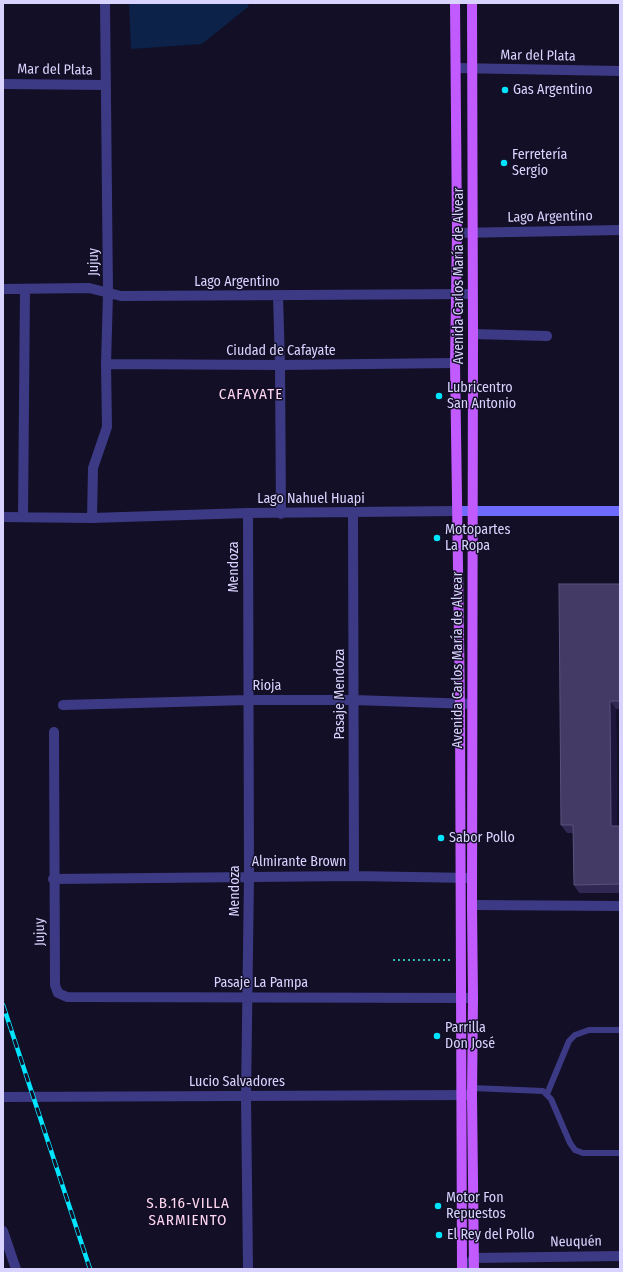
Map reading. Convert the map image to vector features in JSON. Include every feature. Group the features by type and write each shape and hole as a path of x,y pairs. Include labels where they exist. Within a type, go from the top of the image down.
{"main road":[{"name":"Avenida Carlos María de Alvear","path":"456,3 456,363 461,960 462,998 469,1093 474,1269"},
{"name":"Avenida Carlos María de Alvear","path":"464,1269 473,998 472,3"},
{"name":"Lago Nahuel Huapi","path":"458,511 620,511"}],"street":[{"name":"Jujuy","path":"92,518 93,468 107,427 106,364 108,293 105,3"},
{"name":"Mar del Plata","path":"456,68 620,71"},
{"name":"Mar del Plata","path":"3,84 106,85"},
{"name":"Lago Argentino","path":"457,233 620,230"},
{"name":"Lago Argentino","path":"3,289 89,288 122,296 472,294"},
{"path":"23,517 25,289"},
{"path":"278,296 282,514"},
{"path":"473,334 547,336"},
{"name":"Ciudad de Cafayate","path":"106,364 280,366 456,363"},
{"name":"Lago Nahuel Huapi","path":"3,517 92,518 248,513 282,514 458,511"},
{"name":"Mendoza","path":"248,513 249,876 246,1096 248,1269"},
{"name":"Pasaje Mendoza","path":"353,513 354,876"},
{"name":"Rioja","path":"63,705 248,700 354,700 472,704"},
{"name":"Jujuy","path":"54,732 54,985"},
{"name":"Almirante Brown","path":"53,879 249,876 472,878"},
{"path":"472,906 620,906"},
{"name":"Pasaje La Pampa","path":"54,985 58,993 68,997 473,998"},
{"name":"Lucio Salvadores","path":"3,1097 469,1093"},
{"path":"3,1231 16,1269"},
{"name":"Neuquén","path":"474,1258 620,1256"},
{"path":"464,1269 474,1258"}],"lane":[{"path":"547,1094 569,1041 575,1035 589,1030 620,1030"},
{"path":"469,1093 543,1091 551,1099 570,1144 575,1150 584,1153 620,1153"}],"path":[{"path":"393,960 461,960"}],"water":[{"path":"129,3 249,3 248,7 202,44 131,49"}],"building":[{"path":"559,584 620,584 620,701 610,701 611,826 620,826 620,884 574,885 573,825 561,825"}],"railway":[{"path":"3,1005 90,1269"}],"place":[{"name":"Gas Argentino","path":"505,90"},
{"name":"Ferretería Sergio","path":"504,163"},
{"name":"Lubricentro San Antonio","path":"439,396"},
{"name":"Motopartes La Ropa","path":"437,538"},
{"name":"Sabor Pollo","path":"441,838"},
{"name":"Parrilla Don José","path":"437,1036"},
{"name":"Motor Fon Repuestos","path":"438,1206"},
{"name":"El Rey del Pollo","path":"439,1235"}],"district":[{"name":"CAFAYATE","path":"251,395"},
{"name":"S.B.16-VILLA SARMIENTO","path":"188,1212"}]}
